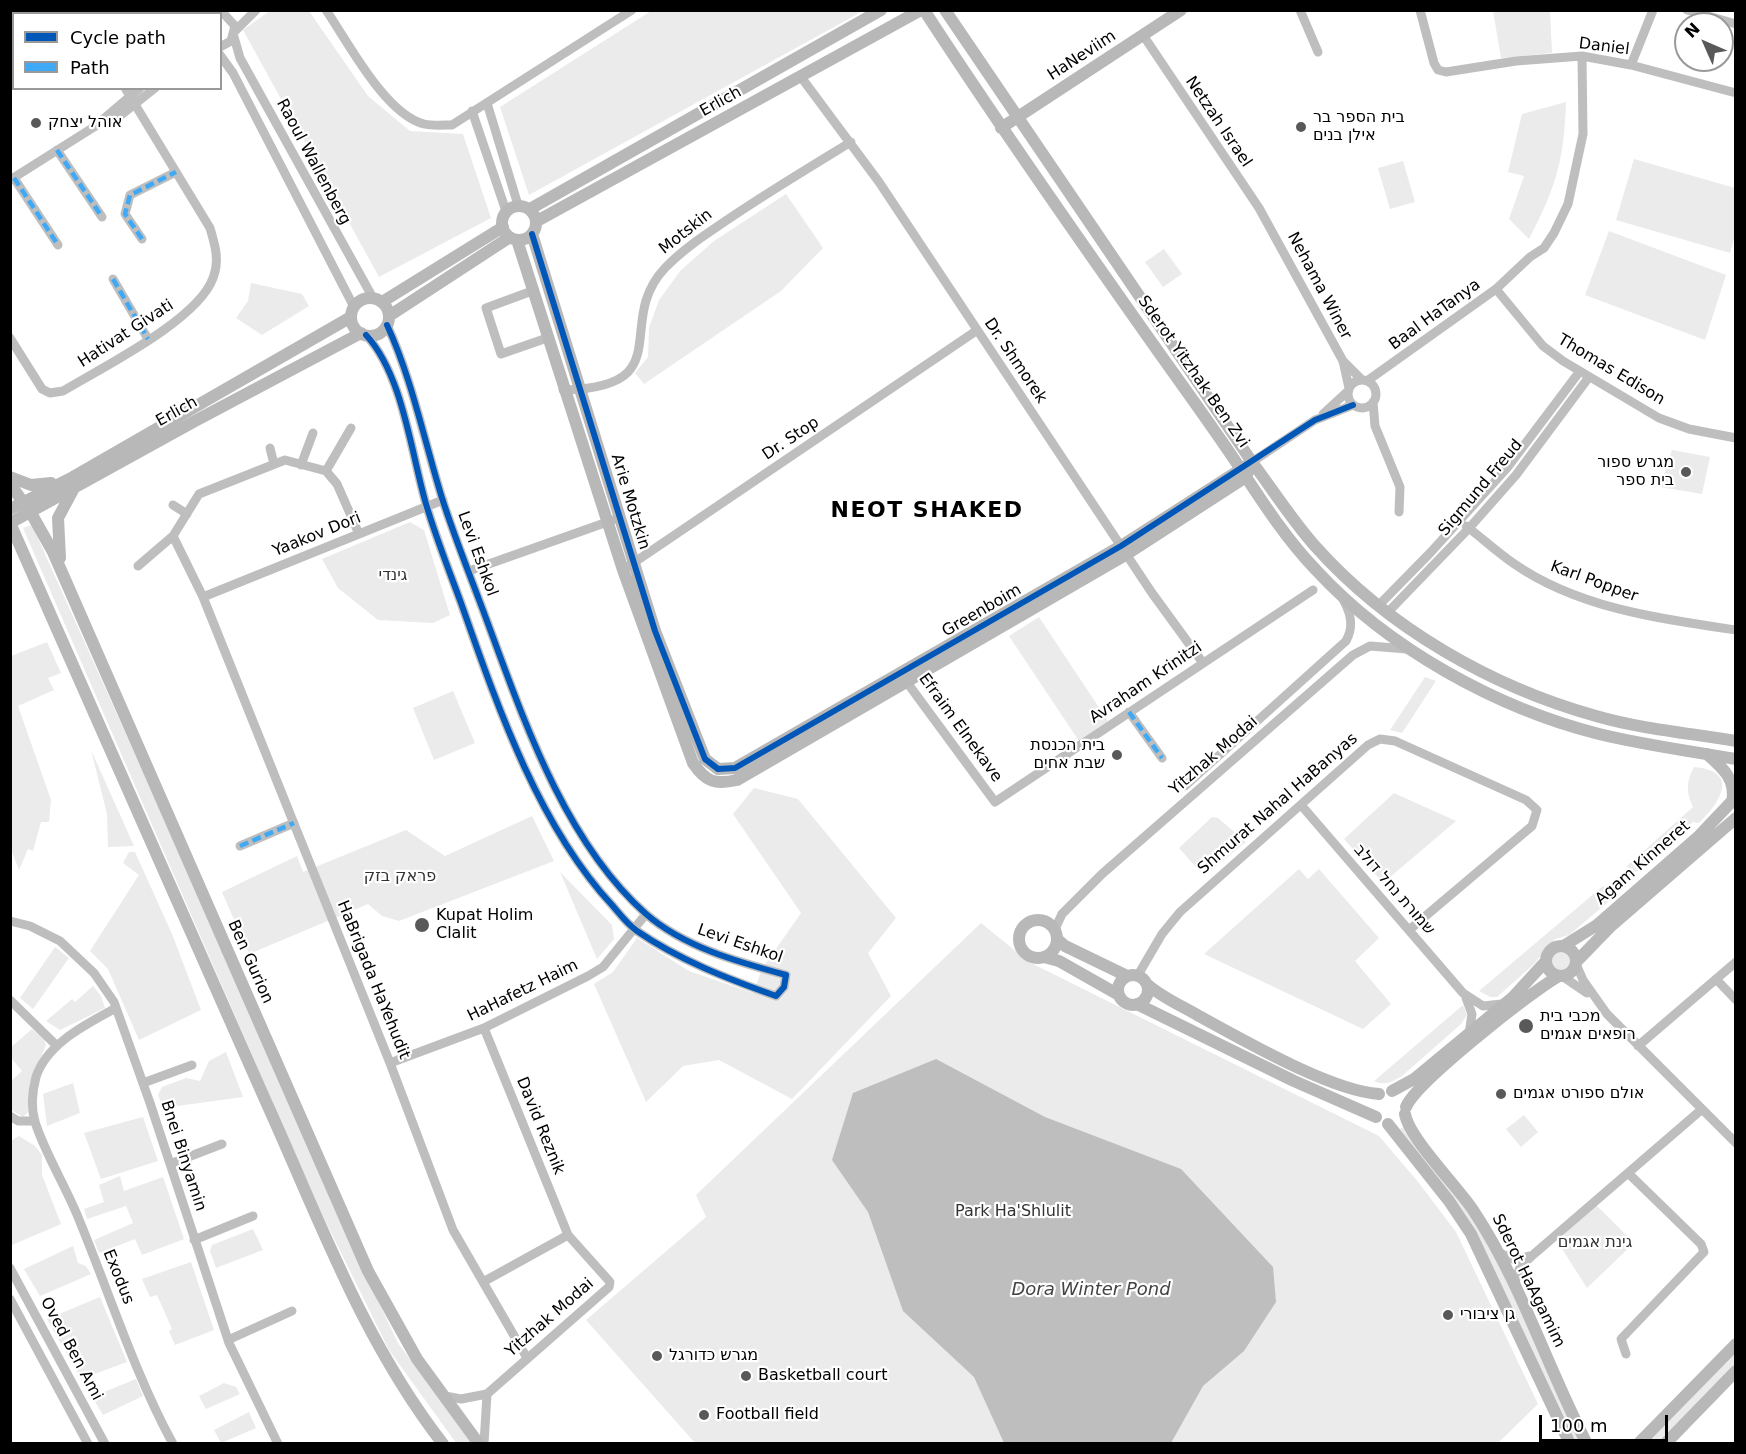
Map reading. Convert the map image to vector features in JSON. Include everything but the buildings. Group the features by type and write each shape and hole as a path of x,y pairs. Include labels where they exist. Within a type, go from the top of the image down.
{"street":[{"path":"222,45 256,10"},
{"path":"326,10 387,98 400,111 424,124 452,125 632,10"},
{"name":"Erlich","path":"506,212 524,207 881,10"},
{"name":"Erlich","path":"537,221 922,10"},
{"name":"Sderot Yitzhak Ben Zvi","path":"922,10 1001,128 1243,473 1297,547 1340,593 1414,650 1466,681 1540,715 1607,736 1736,759"},
{"name":"Sderot Yitzhak Ben Zvi","path":"945,10 1016,118 1252,462 1317,548 1384,608 1451,655 1549,701 1624,723 1736,741"},
{"name":"HaNeviim","path":"1001,128 1181,10"},
{"path":"1300,10 1318,52"},
{"name":"Daniel","path":"1420,10 1434,63 1438,70 1446,72 1516,61 1582,56 1631,65 1736,93"},
{"path":"1631,65 1653,10"},
{"path":"1687,10 1736,24"},
{"name":"Raoul Wallenberg","path":"226,12 233,21 240,58 378,300"},
{"name":"Netzah Israel","path":"1143,35 1269,224"},
{"name":"Baal HaTanya","path":"1365,380 1391,365 1496,288 1530,257 1544,248 1554,234 1568,204 1583,134 1582,56"},
{"name":"Raoul Wallenberg","path":"222,58 233,73 353,312"},
{"name":"Dr. Shmorek","path":"801,77 851,142 976,331 1203,663"},
{"path":"58,245 12,179 94,127 130,97 149,90"},
{"name":"Hativat Givati","path":"10,338 42,389 50,393 63,391 175,324 198,302 213,278 218,253 210,228 130,97"},
{"path":"487,104 524,207 537,221 532,234 510,235 378,300 364,299 353,312 354,326 363,334 376,335 388,320 510,235"},
{"path":"472,111 506,212 510,235"},
{"name":"Motskin","path":"563,390 618,381 632,368 640,353 641,323 646,304 663,269 693,243 851,142"},
{"path":"57,150 102,217"},
{"path":"142,239 125,214 130,195 176,172"},
{"name":"Nehama Winer","path":"1269,224 1343,361 1348,390"},
{"name":"Arie Motzkin","path":"532,234 655,631 705,759 718,769"},
{"name":"Arie Motzkin","path":"510,235 532,291 623,570 693,763 704,778"},
{"path":"113,279 148,339"},
{"name":"Thomas Edison","path":"1496,288 1543,346 1580,371 1659,418 1689,429 1736,438"},
{"path":"532,291 486,308 501,354 547,338"},
{"path":"378,300 388,320"},
{"name":"Erlich","path":"11,523 31,513 75,482 353,312"},
{"name":"Levi Eshkol","path":"363,334 381,355 395,388 426,507 483,664 547,813 572,857 635,930 680,957 731,980 776,996 784,987 786,975 717,954 687,940 646,914 587,846 562,805 502,663 443,500 388,320"},
{"name":"Dr. Stop","path":"623,570 976,331"},
{"name":"Erlich","path":"10,509 75,482 363,334"},
{"name":"Nehama Winer","path":"1343,361 1365,380"},
{"name":"Baal HaTanya","path":"1375,390 1391,365"},
{"name":"Sigmund Freud","path":"1384,608 1507,468 1580,371"},
{"name":"Sigmund Freud","path":"1384,608 1469,528 1516,475 1590,377"},
{"path":"1252,462 1315,420 1356,381 1365,380 1375,390 1373,402 1375,426 1400,488 1399,512"},
{"path":"1348,390 1356,406 1375,426"},
{"path":"1315,420 1373,402"},
{"path":"326,471 351,428"},
{"path":"301,465 313,433"},
{"path":"270,448 274,464"},
{"path":"138,566 173,536 199,494 209,485 245,476 285,460 326,471 337,483 359,534"},
{"name":"Greenboim","path":"718,769 735,768 903,677 1124,550 1243,473 1252,462"},
{"path":"241,465 245,476"},
{"path":"337,483 345,474"},
{"path":"10,477 38,486 75,482"},
{"path":"61,572 58,518 75,482"},
{"name":"Ben Gurion","path":"10,484 31,513 61,572 368,1270 417,1359 479,1443"},
{"path":"334,503 344,499"},
{"name":"Yaakov Dori","path":"202,597 443,500"},
{"path":"173,505 187,514"},
{"path":"349,511 359,506"},
{"path":"469,571 620,517"},
{"name":"Karl Popper","path":"1460,521 1514,564 1546,582 1571,592 1636,614 1736,630"},
{"path":"11,523 333,1259 377,1341 439,1440"},
{"name":"HaBrigada HaYehudit","path":"173,536 202,597 294,823 390,1063 453,1230 527,1358"},
{"path":"10,538 23,551"},
{"name":"Avraham Krinitzi","path":"995,802 1313,590"},
{"name":"Yitzhak Modai","path":"1185,786 1340,647 1350,634 1351,618 1340,593"},
{"name":"Yitzhak Modai","path":"1056,934 1062,914 1102,874 1361,650 1371,645 1380,645 1414,650"},
{"name":"Greenboim","path":"704,778 718,784 737,780 903,677"},
{"name":"Efraim Elnekave","path":"903,677 995,802"},
{"path":"1270,708 1270,727"},
{"path":"1129,712 1162,758"},
{"name":"Shmurat Nahal HaBanyas","path":"1132,976 1180,912 1368,745 1380,739 1395,741 1535,805 1537,815 1533,826 1409,930"},
{"path":"1706,754 1730,779 1734,800"},
{"name":"Agam Kinneret","path":"1564,945 1597,925 1699,836 1734,800"},
{"name":"שמורת נחל דולב","path":"1301,805 1463,993 1483,1006 1505,1003"},
{"name":"Agam Kinneret","path":"1577,963 1610,927 1734,820"},
{"path":"240,846 294,823"},
{"name":"HaHafetz Haim","path":"390,1063 484,1028 603,967 646,914"},
{"path":"1056,934 1052,953 1044,957 1035,958 1026,954 1020,945 1020,934 1027,924 1038,920 1050,924 1056,934 1083,955 1132,976 1223,1029 1341,1086 1379,1094 1392,1091 1414,1079 1469,1034 1505,1003 1546,961 1551,949 1564,945 1572,949 1595,1000"},
{"name":"Bnei Binyamin","path":"10,921 43,932 66,946 94,973 116,1008 144,1083 228,1340 253,1396 278,1443"},
{"path":"1044,957 1059,962 1119,994 1129,1005 1137,1004 1147,998 1148,985"},
{"path":"1546,961 1550,972 1561,976 1595,1000 1736,1143"},
{"path":"1638,1046 1736,962"},
{"path":"1137,1004 1304,1086 1388,1124 1398,1122 1416,1093 1440,1070 1540,987 1570,974 1577,963"},
{"path":"1119,994 1119,984 1132,976"},
{"path":"1716,979 1736,1000"},
{"name":"שמורת נחל דולב","path":"1463,993 1472,1014 1469,1034"},
{"path":"10,1000 57,1046"},
{"name":"Exodus","path":"116,1008 57,1046 46,1057 36,1077 32,1100 35,1121 78,1217 154,1407 173,1443"},
{"name":"David Reznik","path":"484,1028 568,1235"},
{"path":"144,1083 192,1065"},
{"path":"1392,1091 1403,1097 1406,1110"},
{"path":"1376,1117 1373,1105 1379,1094"},
{"name":"Sderot HaAgamim","path":"1406,1110 1413,1133 1465,1198 1498,1252 1587,1443"},
{"path":"1514,1286 1520,1267 1701,1110"},
{"path":"10,1116 18,1121 35,1121"},
{"name":"Sderot HaAgamim","path":"1388,1124 1449,1201 1471,1234 1570,1443"},
{"path":"170,1164 222,1144"},
{"path":"1626,1354 1621,1338 1704,1252 1701,1244 1628,1173"},
{"path":"194,1240 253,1216"},
{"path":"483,1282 568,1235"},
{"name":"Yitzhak Modai","path":"487,1394 609,1287 610,1282 568,1235"},
{"path":"1498,1252 1515,1260 1534,1254"},
{"name":"Oved Ben Ami","path":"10,1268 105,1443"},
{"name":"Oved Ben Ami","path":"10,1299 88,1443"},
{"path":"228,1340 292,1311"},
{"path":"1638,1443 1736,1344"},
{"path":"1665,1443 1736,1371"},
{"path":"445,1396 461,1399 487,1394 484,1443"}],"green space":[{"path":"271,10 309,11 368,96 410,131 463,134 491,218 379,277 243,30"},
{"path":"651,11 863,11 529,195 500,107"},
{"path":"1493,11 1550,11 1552,53 1501,58"},
{"path":"1566,102 1561,158 1557,173 1546,204 1529,239 1509,219 1524,176 1508,172 1522,114"},
{"path":"1634,159 1735,188 1735,236 1730,253 1616,220"},
{"path":"1403,161 1415,202 1390,209 1378,168"},
{"path":"786,194 823,248 781,291 644,384 635,373 648,357 649,328 659,300 681,270 714,241"},
{"path":"1609,231 1726,275 1705,340 1585,295"},
{"path":"1164,249 1182,274 1163,287 1145,262"},
{"path":"251,283 302,294 309,306 262,335 236,318 248,301"},
{"name":"מגרש ספור בית ספר","path":"1672,450 1710,457 1702,494 1660,487"},
{"name":"גינדי","path":"410,522 424,530 450,615 433,623 378,620 338,588 322,559"},
{"path":"32,525 177,848 337,1215 398,1343 471,1443 456,1443 389,1350 316,1202 23,528"},
{"path":"1039,617 1108,721 1079,741 1009,636"},
{"path":"47,642 61,673 48,678 54,690 18,706 51,800 49,822 41,822 33,851 28,849 19,870 10,847 11,656"},
{"path":"1425,677 1436,681 1402,733 1390,730"},
{"path":"453,691 475,743 434,760 413,708"},
{"path":"91,750 134,846 108,847 107,814"},
{"path":"1694,767 1717,774 1722,781 1722,789 1714,806 1699,823 1693,822 1631,876 1627,866 1693,807 1688,787 1689,777"},
{"path":"754,788 798,799 896,918 868,953 891,996 792,1099 719,1060 683,1066 646,1102 594,984 613,972 637,938 689,971 753,993 762,969 801,913 733,814"},
{"path":"1394,793 1456,821 1383,883 1344,839"},
{"name":"פראק בזק","path":"532,816 554,861 399,921 382,916 368,904 249,954 222,892 297,856 303,872 406,830 445,856"},
{"path":"1212,817 1218,818 1246,842 1204,876 1179,848"},
{"path":"129,852 135,852 172,934 201,1010 139,1040 108,969 90,951 139,875 123,863"},
{"path":"1299,869 1308,879 1319,869 1379,938 1355,961 1391,1004 1363,1029 1204,954"},
{"path":"560,872 612,925 614,939 597,959"},
{"path":"1603,886 1613,898 1569,935 1555,939 1533,965 1497,997 1490,997 1479,991"},
{"name":"Park Ha'Shlulit","path":"981,923 1029,962 1379,1136 1456,1232 1538,1404 1497,1444 695,1443 586,1320 706,1217 696,1195"},
{"path":"55,947 69,958 33,1009 20,998"},
{"path":"1562,949 1571,952 1574,961 1571,970 1562,973 1553,970 1550,961 1553,952"},
{"path":"93,986 101,996 105,1008 60,1030 46,1021 72,999 75,1002"},
{"path":"1463,1005 1467,1015 1461,1024 1402,1076 1388,1083 1374,1081"},
{"path":"32,1029 44,1039 46,1045 32,1080 28,1112 23,1117 11,1110 11,1081 22,1071 11,1058 10,1048"},
{"path":"226,1052 243,1097 163,1108 158,1095 162,1087 186,1078 200,1081 209,1061"},
{"path":"73,1083 80,1113 47,1126 43,1094"},
{"path":"1524,1115 1538,1132 1521,1147 1506,1129"},
{"path":"143,1117 158,1161 101,1179 84,1133"},
{"path":"1405,1126 1456,1193 1493,1251 1583,1443 1575,1443 1475,1233 1400,1129"},
{"path":"19,1136 35,1146 42,1155 42,1175 61,1224 12,1245 11,1141"},
{"path":"120,1176 124,1191 163,1177 184,1239 142,1255 135,1239 99,1253 94,1240 133,1223 126,1206 87,1219 84,1209 104,1202 99,1185"},
{"name":"גינת אגמים","path":"1595,1204 1634,1243 1587,1288 1557,1241"},
{"path":"253,1229 263,1250 216,1268 210,1251 212,1245"},
{"path":"73,1246 78,1263 86,1266 91,1274 40,1296 24,1269"},
{"path":"191,1262 214,1330 175,1345 169,1331 172,1329 157,1295 150,1297 142,1279"},
{"path":"100,1297 127,1362 81,1379 47,1319"},
{"path":"1735,1351 1735,1364 1659,1443 1643,1444"},
{"path":"136,1379 143,1396 103,1415 92,1397"},
{"path":"224,1383 236,1387 240,1394 206,1409 199,1396"},
{"path":"249,1412 256,1428 221,1443 214,1430"}],"water":[{"name":"Dora Winter Pond","path":"936,1059 1045,1117 1181,1169 1273,1267 1276,1302 1244,1351 1203,1386 1171,1443 1004,1443 974,1377 903,1311 868,1212 832,1160 853,1093"}],"marked path":[{"path":"57,150 102,217"},
{"path":"142,239 125,214 130,195 176,172"},
{"path":"14,178 58,245"},
{"path":"113,279 148,339"},
{"path":"1129,712 1162,758"},
{"path":"240,846 294,823"}],"cycle path":[{"path":"532,234 655,631 705,759 718,769 735,768 1121,546 1315,420 1353,405"},
{"path":"366,335 379,352 397,393 430,517 489,682 522,762 562,838 586,873 623,918 637,931 704,968 776,996 784,987 786,975 712,952 677,936 646,914 617,885 592,852 570,816 532,739 458,544 442,498 411,388 387,325"}],"place":[{"name":"אוהל יצחק","path":"36,123"},
{"name":"בית הספר בר אילן בנים","path":"1301,127"},
{"name":"מגרש ספור בית ספר","path":"1686,472"},
{"name":"בית הכנסת שבת אחים","path":"1117,755"},
{"name":"Kupat Holim Clalit","path":"422,925"},
{"name":"מכבי בית רופאים אגמים","path":"1526,1026"},
{"name":"אולם ספורט אגמים","path":"1501,1094"},
{"name":"גן ציבורי","path":"1448,1315"},
{"name":"מגרש כדורגל","path":"657,1356"},
{"name":"Basketball court","path":"746,1376"},
{"name":"Football field","path":"704,1415"}],"district":[{"name":"NEOT SHAKED","path":"927,511"}]}
